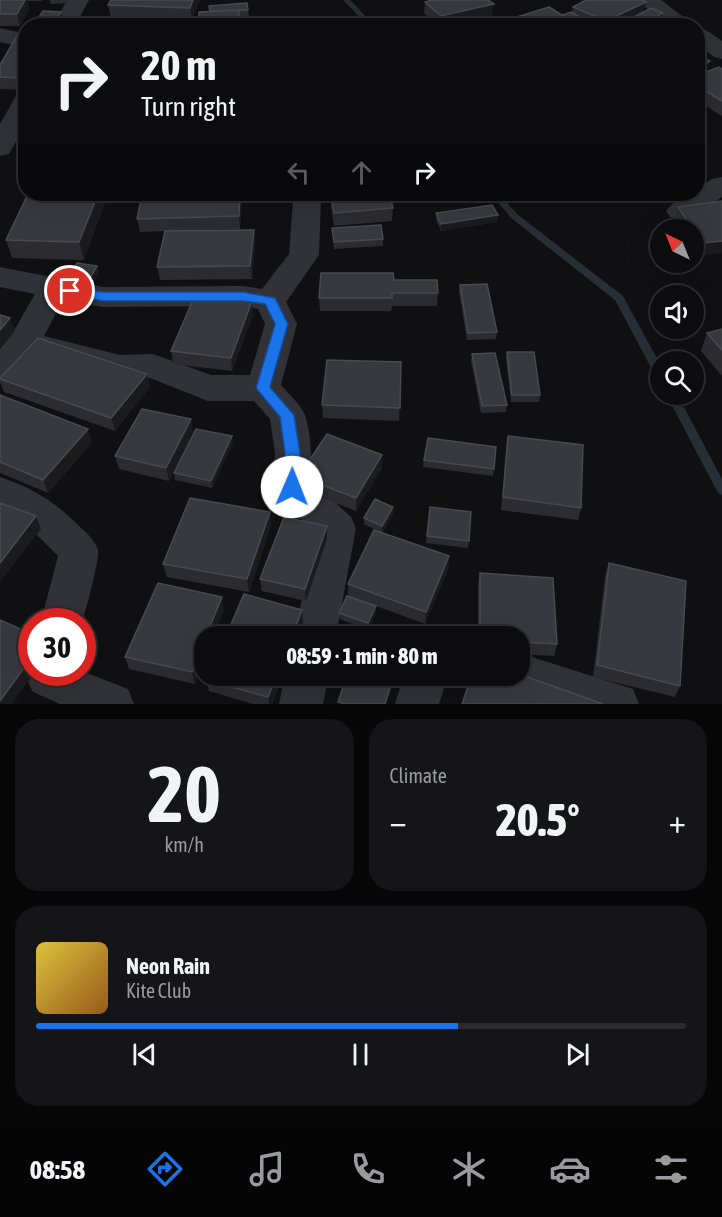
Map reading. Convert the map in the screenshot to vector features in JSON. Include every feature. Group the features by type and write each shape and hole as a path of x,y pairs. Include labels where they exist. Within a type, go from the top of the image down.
{"street":[{"path":"68,18 78,0"},
{"path":"647,0 673,18"},
{"path":"0,35 18,39"},
{"path":"705,40 722,52"},
{"path":"10,145 18,122"},
{"path":"705,196 722,185"},
{"path":"270,301 304,255 307,201"},
{"path":"680,211 696,201"},
{"path":"0,277 103,297 243,296 270,301"},
{"path":"0,372 24,342 54,288"},
{"path":"263,388 281,324 270,301"},
{"path":"24,342 120,367 153,366 208,388 263,388 287,415 293,453 292,487 337,528 317,626"},
{"path":"0,492 12,495 51,521 79,552 65,608"},
{"path":"530,676 617,704"},
{"path":"49,686 112,704"},
{"path":"301,704 305,686"},
{"path":"417,704 423,686"}],"building":[{"path":"0,0 25,0 17,14 0,14"},
{"path":"111,0 193,0 190,8 108,5"},
{"path":"488,0 494,4 441,16 425,2"},
{"path":"586,0 642,0 646,2 612,18 599,18 573,7"},
{"path":"247,3 248,10 210,11 209,6"},
{"path":"549,7 567,18 523,18 520,16"},
{"path":"651,8 663,13 653,18 632,18"},
{"path":"239,10 238,18 199,18 199,12"},
{"path":"43,11 61,12 58,18 38,18"},
{"path":"571,12 582,18 568,18 563,15"},
{"path":"18,34 18,78 0,77 0,65"},
{"path":"719,67 722,69 722,101 705,90 705,72"},
{"path":"25,201 95,201 79,242 6,240"},
{"path":"141,201 240,201 239,216 137,219"},
{"path":"332,201 391,201 393,208 334,213"},
{"path":"722,201 722,241 704,243 704,219 686,219 678,207"},
{"path":"492,205 498,215 441,224 436,213"},
{"path":"381,225 383,239 334,242 332,228"},
{"path":"254,230 250,266 157,267 165,231"},
{"path":"77,263 97,266 90,278 69,275"},
{"path":"321,273 393,273 394,280 437,280 438,293 392,293 392,298 319,298"},
{"path":"487,284 497,332 468,333 460,285"},
{"path":"195,295 252,301 231,358 171,351"},
{"path":"0,315 10,318 0,330"},
{"path":"722,329 722,350 707,333"},
{"path":"38,338 147,374 111,418 0,379"},
{"path":"507,352 534,352 540,395 512,395"},
{"path":"495,353 507,405 482,406 472,354"},
{"path":"327,360 401,362 400,408 322,405"},
{"path":"0,395 88,429 43,480 0,462"},
{"path":"142,409 191,419 166,468 115,456"},
{"path":"196,429 232,436 211,481 174,473"},
{"path":"327,434 382,455 356,498 299,476"},
{"path":"508,436 583,445 581,508 503,497"},
{"path":"428,438 496,447 494,469 424,460"},
{"path":"190,498 270,512 247,579 163,564"},
{"path":"375,499 393,507 382,526 364,518"},
{"path":"0,503 36,516 0,563"},
{"path":"430,507 471,512 469,541 427,536"},
{"path":"284,517 327,526 305,589 260,579"},
{"path":"374,530 449,556 426,612 348,584"},
{"path":"609,563 686,581 680,686 597,665"},
{"path":"480,573 553,578 557,644 530,643 530,626 480,626"},
{"path":"158,583 222,597 210,626 194,626 192,672 125,657"},
{"path":"244,594 302,610 296,626 230,626"},
{"path":"347,596 376,606 368,623 339,613"},
{"path":"0,620 18,628 18,676 0,701"},
{"path":"530,678 603,704 462,704 468,686 530,686"},
{"path":"228,686 272,686 268,697"},
{"path":"343,686 391,686 385,704 338,702"}],"waterway":[{"path":"346,0 364,18"},
{"path":"501,201 514,216 619,298 650,355"},
{"path":"677,405 722,490"}],"route":[{"path":"70,291 103,297 243,296 270,301 281,324 263,388 287,415 293,453 292,487"}]}
